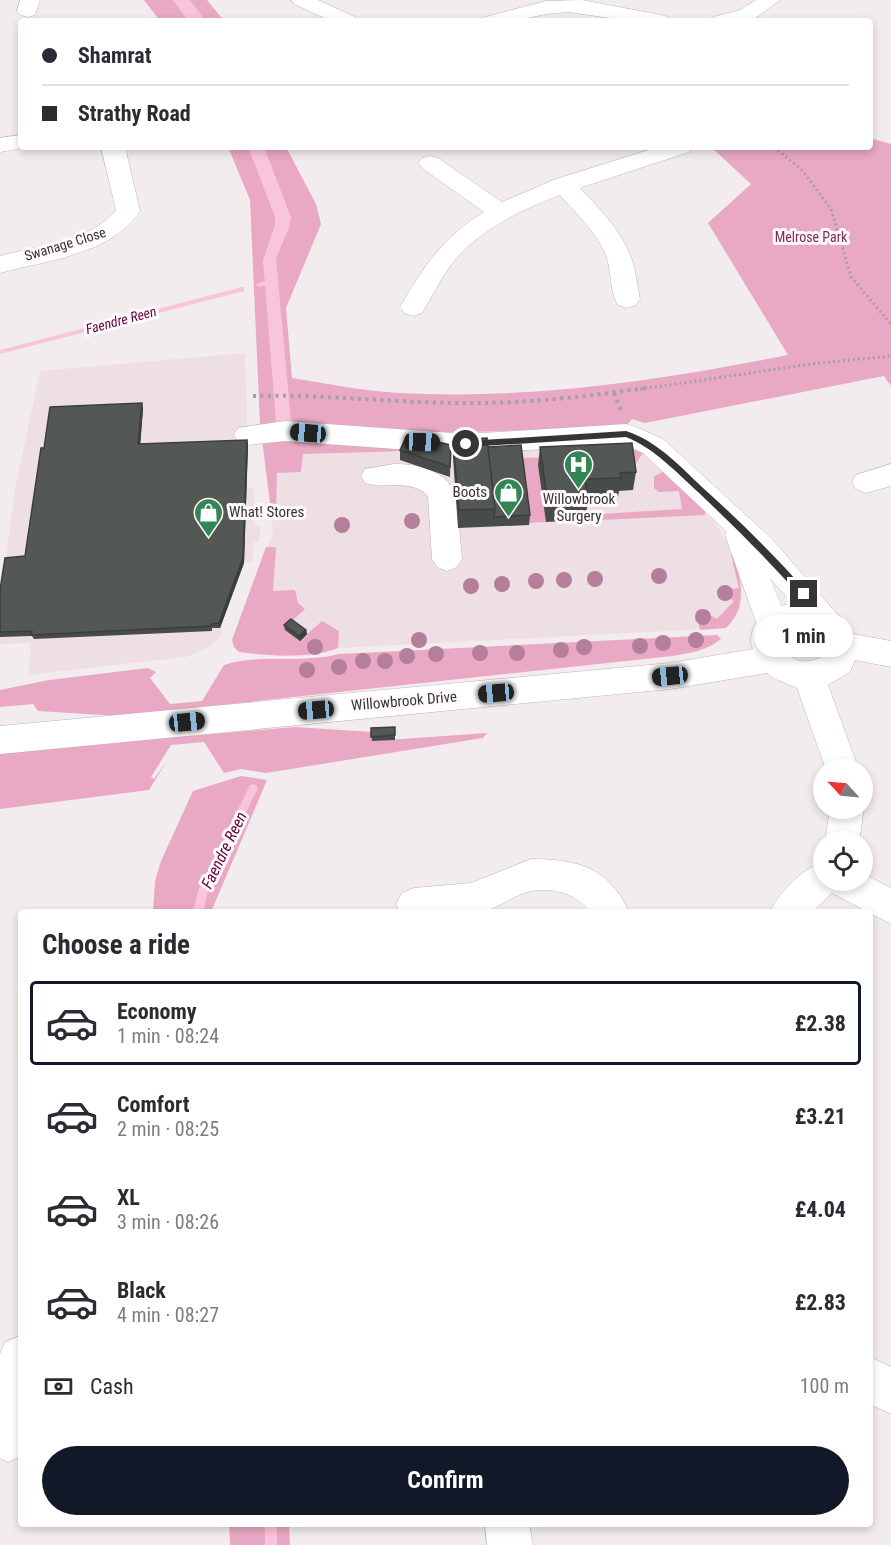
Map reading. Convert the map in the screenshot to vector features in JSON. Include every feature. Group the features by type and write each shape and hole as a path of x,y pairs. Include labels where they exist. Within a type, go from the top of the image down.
{"street":[{"path":"300,0 338,18 348,0"},
{"path":"735,18 747,15 770,0"},
{"path":"502,18 566,3 646,18"},
{"path":"0,146 18,143"},
{"name":"Swanage Close","path":"0,265 94,238 112,230 122,221 128,211 114,150"},
{"path":"413,307 434,271 453,248 500,212 536,195 652,152"},
{"path":"430,163 500,212"},
{"path":"565,185 596,220 619,258 627,299"},
{"path":"248,435 285,431 466,444 626,434 653,446 762,547 824,621 840,636 843,645 839,663 823,675 809,677 789,672 772,659 766,650 765,640 766,631 772,622 780,617 802,613 824,621"},
{"path":"375,476 405,474 424,476 436,484 442,493 447,559"},
{"path":"730,518 744,542 772,622"},
{"path":"843,645 891,654"},
{"name":"Willowbrook Drive","path":"0,740 670,676 772,659"},
{"path":"809,677 839,759"},
{"path":"414,904 472,899 531,876 555,875 580,881 596,891 610,909"},
{"path":"791,909 813,888"},
{"path":"864,891 891,908"},
{"path":"10,1440 18,1374"},
{"path":"873,1380 891,1392"},
{"path":"507,1527 510,1545"}],"path":[{"path":"778,150 803,171 831,209 851,277 891,324"},
{"path":"253,396 294,395 477,403 614,393 811,364 891,356"}],"shaded area":[{"path":"173,0 190,0 204,18 186,18"},
{"path":"249,150 265,150 291,217 289,228 276,258 291,421 276,422 263,260 275,225 275,217"},
{"path":"245,353 247,487 254,489 255,525 261,526 259,542 254,542 252,561 244,563 220,628 223,631 218,639 206,649 186,657 28,675 31,643 0,644 0,604 15,489 40,371"},
{"path":"260,424 409,434 563,429 615,424 620,444 643,453 705,507 732,550 742,585 740,610 726,628 339,648 325,653 239,652 232,640 273,533"}],"green space":[{"path":"144,0 207,0 222,18 158,18"},
{"name":"Melrose Park","path":"873,139 891,144 891,386 884,376 645,423 632,419 628,424 563,429 409,434 405,451 303,454 301,472 277,473 276,509 271,509 260,424 250,200 229,150 288,150 316,204 321,224 286,308 292,378 400,393 498,394 546,391 644,380 788,355 708,223 751,184 714,150 873,150"},
{"path":"630,446 643,453 632,469 629,462 546,522 529,523 520,458 564,457"},
{"path":"665,471 705,511 705,515 601,520 600,514 682,509 679,491 659,492 654,488 654,476"},
{"path":"266,547 276,547 273,591 295,590 298,603 305,609 291,622 307,634 322,621 339,631 338,648 315,654 289,656 239,652 234,647 232,640"},
{"path":"731,555 734,555 739,575 741,594 738,612 726,628 700,630 696,612 699,609 717,619 734,601 716,591 739,588"},
{"path":"717,635 721,639 710,646 672,656 119,716 38,711 33,704 0,707 0,690 49,680 148,668 156,672 150,678 170,704 202,701 224,665 238,661"},
{"path":"295,727 372,732 372,741 487,733 483,738 266,773 241,769 224,773 204,742 171,745 151,777 154,779 167,761 149,790 0,809 0,752"},
{"path":"241,776 267,780 212,909 153,909 155,881 161,861 193,791"},
{"path":"229,1527 289,1527 290,1545 230,1545"}],"building":[{"path":"142,403 138,444 247,440 243,558 219,623 211,624 211,626 31,635 32,631 0,632 0,590 5,558 25,556 41,448 44,448 50,407"},
{"path":"407,435 435,438 434,441 451,445 450,467 400,450"},
{"path":"487,438 495,509 459,510 453,440"},
{"path":"632,443 636,472 620,473 621,478 585,479 588,502 548,504 540,447"},
{"path":"521,445 530,515 494,517 488,447"},
{"path":"291,619 306,630 299,636 284,625"},
{"path":"395,727 395,735 371,737 371,728"}],"waterway":[{"name":"Faendre Reen","path":"259,285 270,282"},
{"name":"Faendre Reen","path":"0,352 242,289"},
{"name":"Faendre Reen","path":"199,909 203,891 253,788"},
{"name":"Faendre Reen","path":"271,1527 271,1545"}],"place":[{"name":"Willowbrook Surgery","path":"579,490"},
{"name":"Boots","path":"508,518"},
{"name":"What! Stores","path":"208,538"}],"route":[{"path":"466,444 626,434 641,439 653,446 762,547 804,594"}]}
